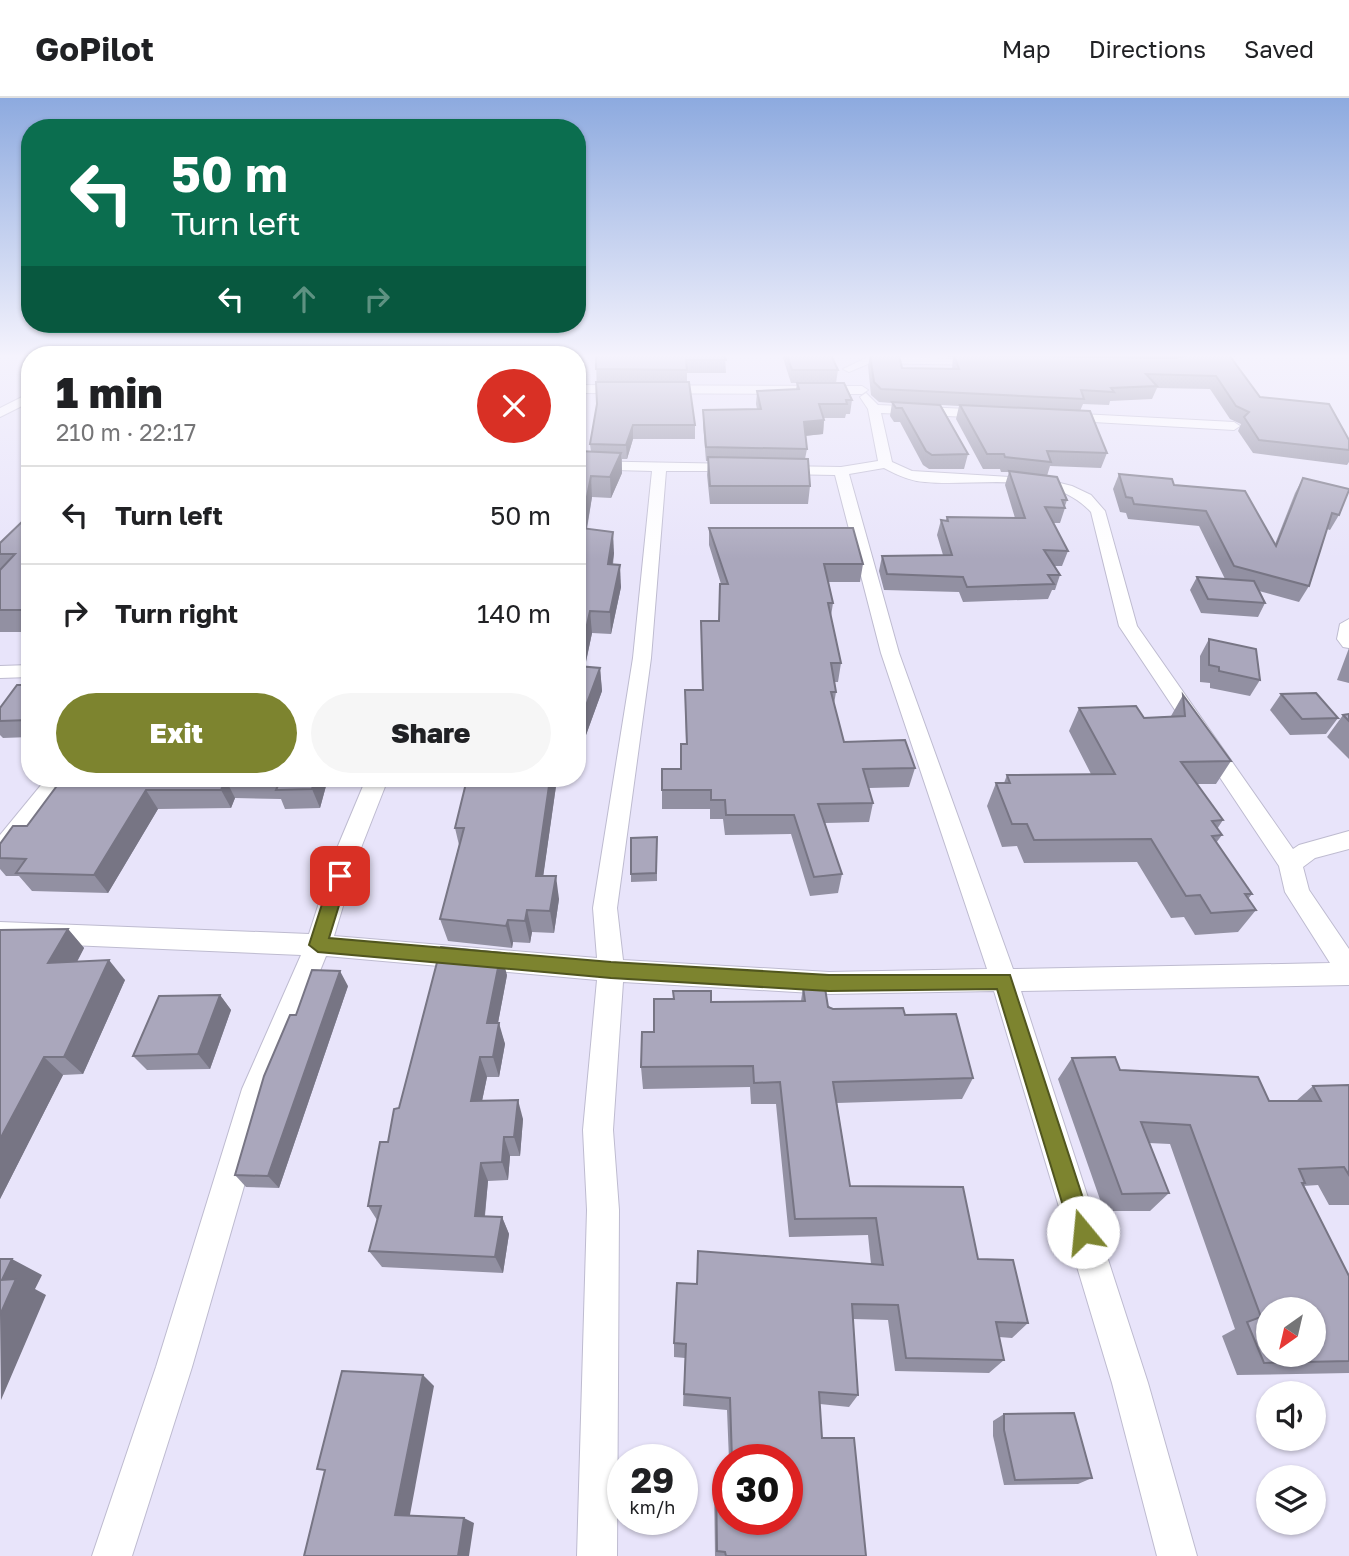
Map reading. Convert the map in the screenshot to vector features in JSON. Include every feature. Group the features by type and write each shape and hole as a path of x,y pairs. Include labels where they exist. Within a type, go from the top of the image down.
{"street":[{"path":"877,423 886,464"},
{"path":"1175,423 1234,426"},
{"path":"586,465 841,471 886,464 916,477 975,472 1047,484 1093,501 1098,511 1128,626 1290,864 1297,892 1349,973"},
{"path":"597,1556 603,1210 598,1130 611,970 605,908 642,658 659,466"},
{"path":"841,471 890,653 1004,981 1130,1382 1177,1556"},
{"path":"1349,624 1346,639 1349,643"},
{"path":"0,672 21,671"},
{"path":"0,851 52,787"},
{"path":"112,1556 174,1367 257,1089 318,945 347,853 374,787"},
{"path":"1290,864 1307,851 1349,840"},
{"path":"0,932 318,945 611,970 829,983 1349,973"}],"building":[{"path":"594,423 695,423 633,425 626,445 590,444"},
{"path":"704,423 804,423 807,449 706,447"},
{"path":"910,423 950,423 968,454 932,455 926,451"},
{"path":"970,423 1095,423 1107,453 1047,451 1051,462 1005,457 1004,454 987,454"},
{"path":"1248,423 1340,423 1349,440 1349,450 1259,440"},
{"path":"586,451 621,453 610,477 591,476 586,502"},
{"path":"708,457 808,459 810,486 710,486"},
{"path":"1009,471 1057,477 1067,500 1062,500 1065,508 1045,507 1068,551 1044,550 1060,575 1048,575 1054,584 967,587 963,577 887,574 882,556 952,555 941,520 948,521 947,517 1025,518"},
{"path":"1119,474 1172,479 1174,485 1245,491 1276,546 1303,478 1349,490 1339,515 1332,513 1309,586 1234,566 1206,511 1134,504 1132,498 1126,497"},
{"path":"21,523 21,610 0,610 0,570 15,554 0,554 0,543"},
{"path":"709,528 853,528 863,564 824,564 833,603 828,603 841,663 831,663 836,692 831,692 844,742 905,740 915,768 863,769 873,803 818,804 842,874 814,877 794,815 726,815 725,800 711,800 711,790 662,790 662,769 681,769 681,744 687,744 685,690 703,690 701,621 719,621 720,584 728,584"},
{"path":"586,529 613,532 608,564 620,565 610,612 590,611 586,629"},
{"path":"1197,577 1254,581 1265,603 1208,599"},
{"path":"1209,639 1256,649 1260,680 1219,671 1219,667 1209,665"},
{"path":"586,667 600,668 586,706"},
{"path":"17,685 21,685 21,720 0,721 0,708"},
{"path":"1316,693 1338,718 1302,719 1281,694"},
{"path":"1183,695 1231,761 1181,762 1223,820 1212,821 1222,835 1212,836 1252,894 1245,894 1256,910 1211,913 1200,895 1186,896 1151,839 1034,840 1027,824 1012,824 996,783 1010,783 1007,775 1115,774 1079,708 1136,706 1144,718 1185,716"},
{"path":"56,787 222,787 221,790 146,790 94,875 16,873 26,859 0,858 0,844 13,826 27,826"},
{"path":"277,787 313,787 312,789 276,790"},
{"path":"465,787 549,787 536,876 556,876 550,911 527,910 525,921 508,920 506,926 440,919 464,828 455,828"},
{"path":"657,837 656,873 631,874 631,838"},
{"path":"68,929 48,963 109,960 64,1057 44,1057 0,1139 0,930"},
{"path":"441,947 501,953 487,1023 499,1023 493,1057 480,1057 471,1101 518,1100 514,1137 504,1137 502,1162 481,1163 475,1216 502,1217 495,1257 369,1251 381,1206 368,1206 380,1142 388,1142 394,1109 399,1108"},
{"path":"312,970 340,971 268,1176 235,1175 264,1076 290,1015 296,1015"},
{"path":"803,987 825,988 828,1007 833,1009 903,1008 905,1015 956,1014 973,1078 833,1082 850,1186 963,1187 978,1259 1013,1260 1028,1323 996,1322 1004,1360 906,1358 898,1305 852,1304 858,1395 819,1392 822,1438 854,1438 866,1556 726,1556 725,1552 717,1551 717,1535 803,1535 803,1444 731,1444 730,1398 684,1394 686,1344 674,1343 677,1283 697,1284 698,1251 883,1265 876,1218 795,1219 780,1082 754,1083 753,1066 641,1067 642,1032 654,1032 654,999 674,999 673,991 711,991 711,1002 805,1001"},
{"path":"220,995 198,1054 133,1056 159,996"},
{"path":"1115,1057 1120,1070 1258,1077 1269,1101 1321,1101 1313,1086 1349,1085 1349,1175 1344,1167 1299,1169 1305,1183 1302,1183 1349,1276 1349,1361 1326,1362 1326,1297 1256,1297 1256,1303 1190,1125 1141,1122 1169,1193 1122,1194 1072,1058"},
{"path":"0,1259 12,1259 2,1280 16,1279 0,1315"},
{"path":"1256,1319 1256,1344 1247,1322"},
{"path":"342,1371 423,1375 395,1515 464,1518 458,1556 304,1556 325,1470 317,1469"},
{"path":"1074,1413 1092,1478 1015,1480 1004,1430 1004,1414"}],"route":[{"path":"340,876 318,945 611,970 829,983 1004,981 1083,1232"}]}
